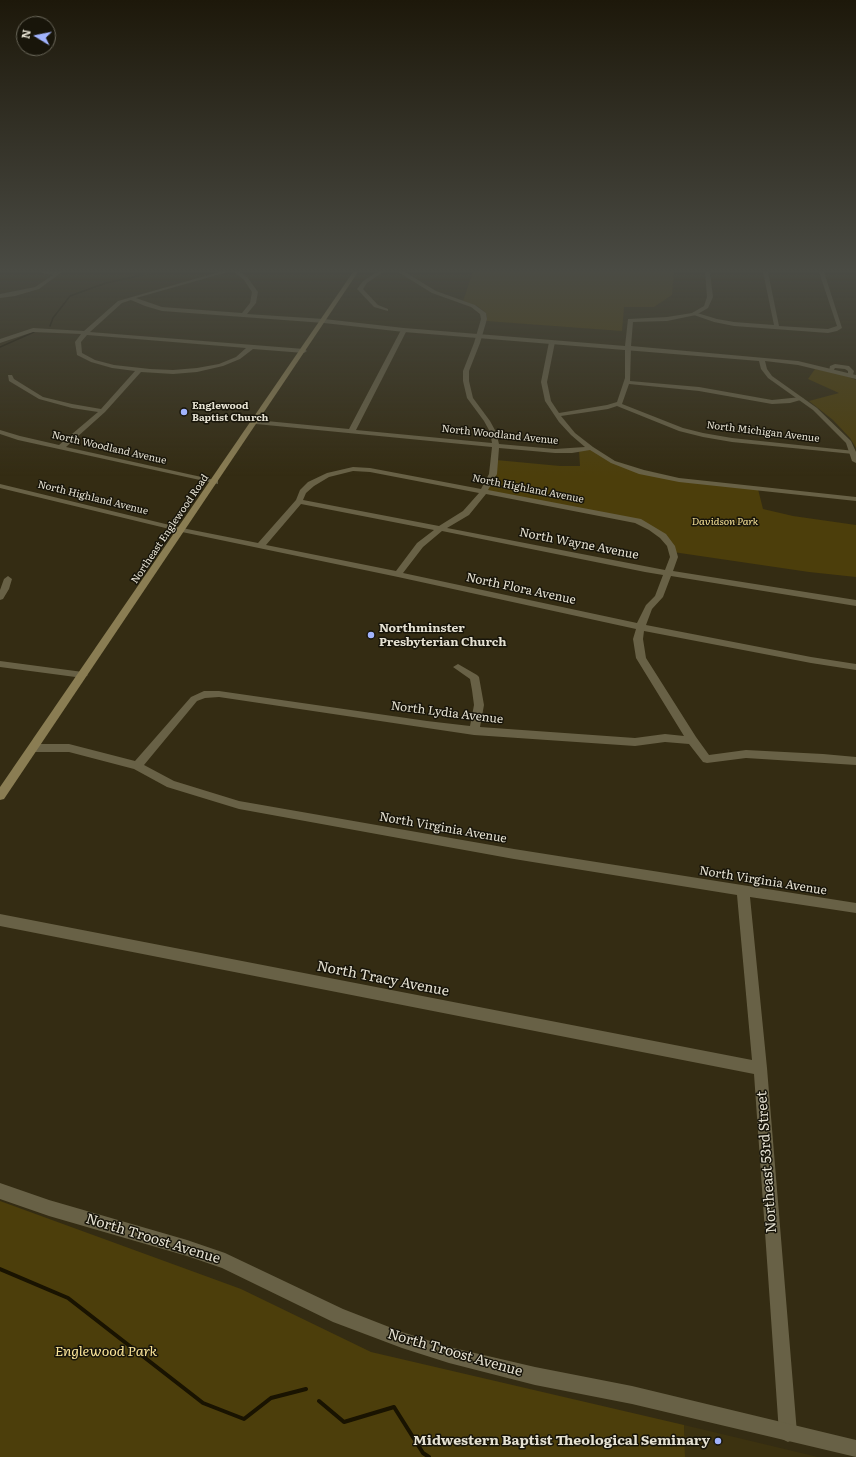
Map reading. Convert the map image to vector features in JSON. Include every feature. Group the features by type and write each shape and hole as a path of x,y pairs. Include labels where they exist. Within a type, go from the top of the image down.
{"main road":[{"name":"Northeast Englewood Road","path":"0,796 311,340"}],"street":[{"path":"80,340 78,342 79,354 103,364 139,370 173,372 210,368 238,358 247,352 251,347"},
{"path":"168,340 304,351"},
{"path":"352,430 399,340"},
{"path":"398,574 412,554 439,529 466,513 484,491 495,468 496,444 493,432 470,398 466,381 466,371 478,340"},
{"path":"528,340 761,359 798,363 831,370 832,367 835,366 847,367 853,376"},
{"path":"556,415 608,407 617,404 621,400 628,371 629,340"},
{"path":"552,342 544,387 548,401 556,415 573,434 591,448 619,464 648,473 679,480 856,499"},
{"path":"761,359 764,368 770,377 815,409 849,442 856,461"},
{"path":"61,447 103,411 139,370"},
{"path":"10,376 11,380 41,398 72,406 103,411"},
{"path":"626,382 687,387 772,402 801,399"},
{"name":"North Michigan Avenue","path":"617,404 681,430 703,435 732,440 853,452"},
{"name":"North Woodland Avenue","path":"256,422 352,430 556,451 572,451 591,448"},
{"name":"North Woodland Avenue","path":"0,432 215,482"},
{"name":"North Highland Avenue","path":"260,546 299,501 307,487 315,481 327,475 345,470 370,470 622,517 645,524 663,536 671,546 674,557 668,572"},
{"name":"North Highland Avenue","path":"0,486 182,530"},
{"name":"North Wayne Avenue","path":"299,501 668,572 856,604"},
{"name":"North Flora Avenue","path":"182,530 398,574 640,627 811,660 856,667"},
{"path":"668,572 659,597 645,612 640,627 638,639 641,658 692,740 708,759 746,754 856,761"},
{"path":"0,597 8,579"},
{"path":"0,664 83,675"},
{"path":"458,667 474,677 478,690 479,705 474,730"},
{"name":"North Lydia Avenue","path":"137,766 190,703 200,696 219,694 474,730 635,742 665,738 692,740"},
{"name":"North Virginia Avenue","path":"34,748 69,748 137,766 171,784 239,805 514,854 856,908"},
{"name":"Northeast 53rd Street","path":"744,891 760,1068 788,1433"},
{"name":"North Tracy Avenue","path":"0,920 760,1068"},
{"name":"North Troost Avenue","path":"0,1191 49,1208 187,1248 225,1261 339,1316 402,1340 449,1355 535,1376 632,1395 856,1449"}],"shaded area":[{"name":"Midwestern Baptist Theological Seminary","path":"684,1425 818,1457 685,1457"}],"green space":[{"path":"815,369 839,373 856,380 856,448 850,438 833,420 809,401 839,393 808,379"},
{"name":"Davidson Park","path":"591,448 603,456 630,468 679,480 758,489 763,509 793,516 856,525 856,577 809,572 673,552 668,541 645,524 484,491 496,460 560,466 580,466 579,450"},
{"name":"Englewood Park","path":"0,1201 241,1289 371,1352 684,1425 685,1457 0,1457"}],"waterway":[{"path":"0,347 16,340"},
{"path":"0,1269 68,1298 203,1403 244,1419 271,1398 306,1389"},
{"path":"319,1401 344,1422 394,1407 423,1453 429,1457"}],"place":[{"name":"Englewood Baptist Church","path":"184,412"},
{"name":"Northminster Presbyterian Church","path":"371,635"},
{"name":"Midwestern Baptist Theological Seminary","path":"718,1441"}]}
